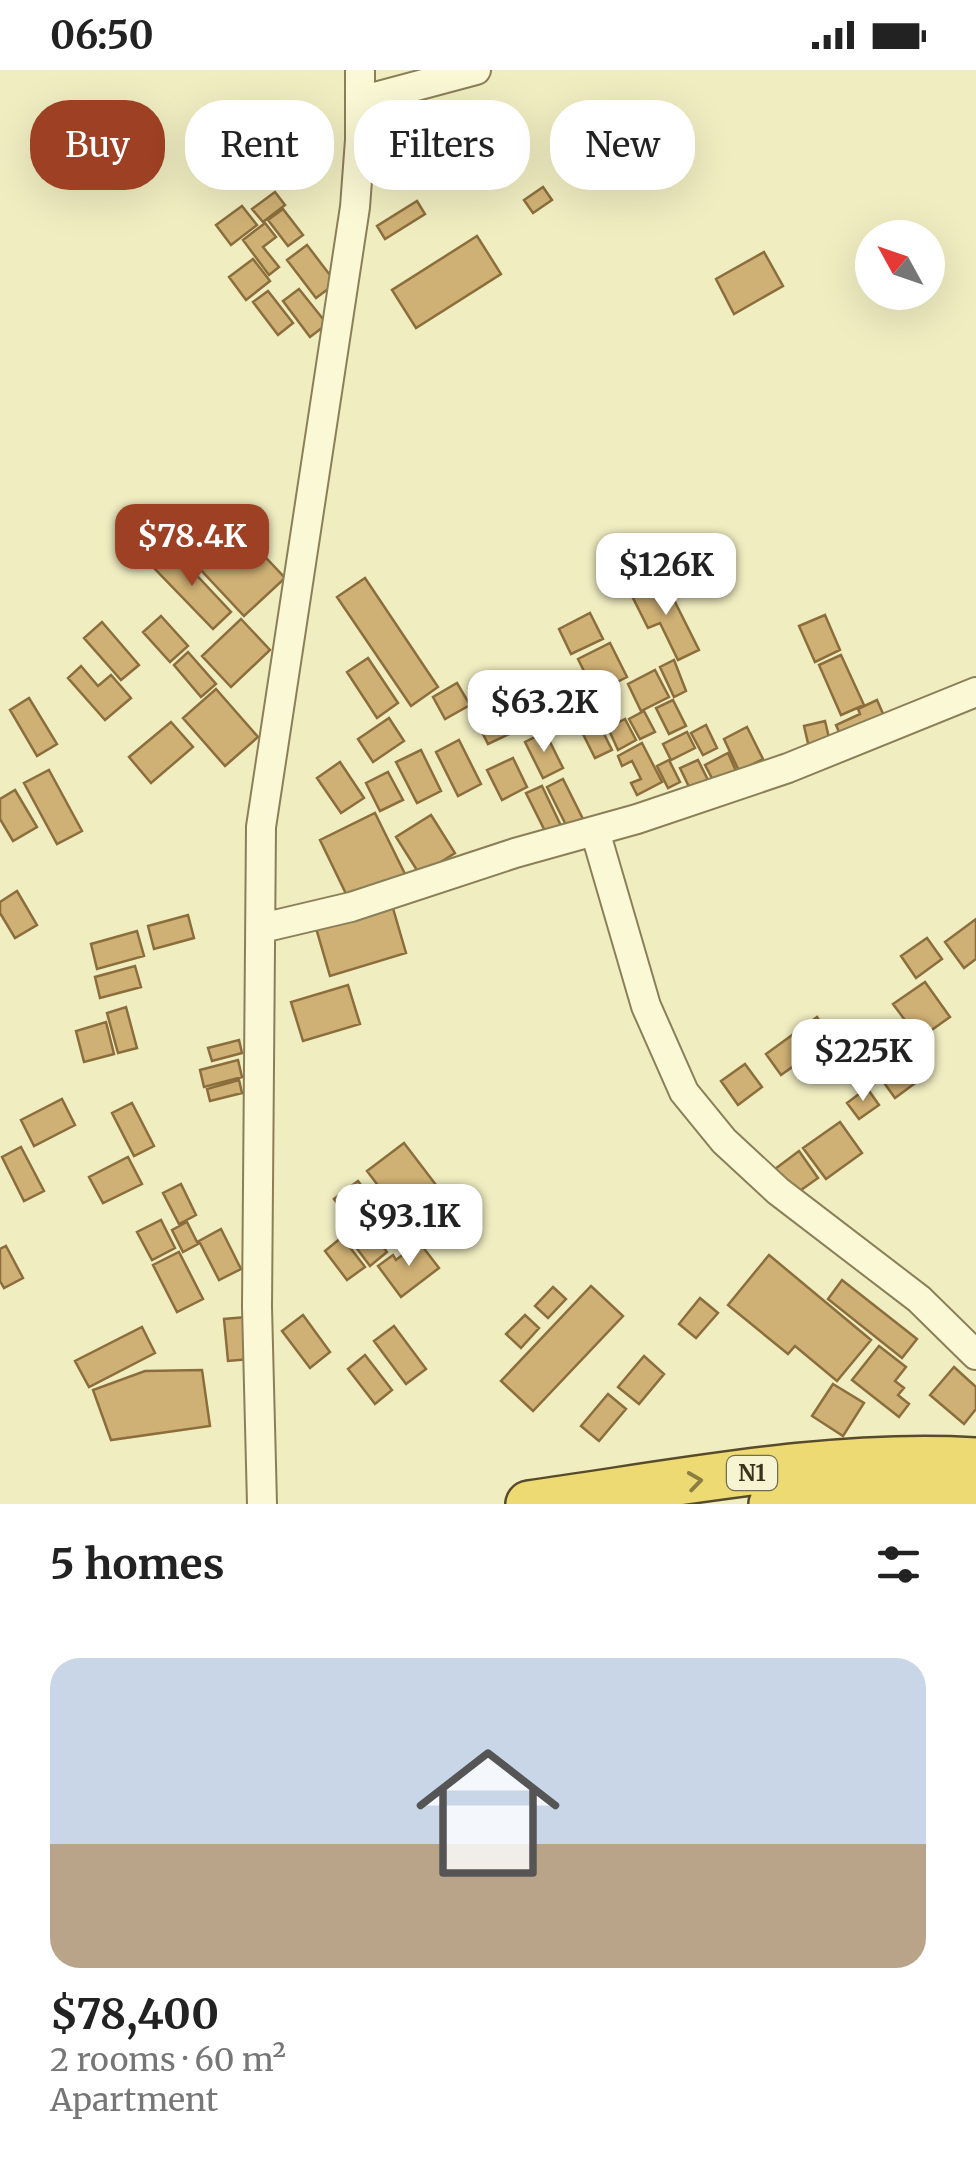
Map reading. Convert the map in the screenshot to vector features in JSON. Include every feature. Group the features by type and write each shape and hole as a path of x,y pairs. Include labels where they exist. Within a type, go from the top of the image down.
{"highway":[{"name":"N1","path":"529,1504 770,1470 934,1459 976,1462"},
{"name":"N1","path":"772,1504 853,1494 920,1499 976,1493"}],"street":[{"path":"360,70 360,100"},
{"path":"364,100 476,70"},
{"path":"262,1504 257,1307 261,827 356,190"},
{"path":"262,928 351,906 788,768 976,692"},
{"path":"595,831 646,1006 684,1092 724,1140 778,1191 919,1298 976,1354"}],"building":[{"path":"543,187 552,200 533,213 524,200"},
{"path":"275,192 285,205 263,222 252,209"},
{"path":"417,201 425,214 385,239 377,226"},
{"path":"242,206 257,225 231,245 216,225"},
{"path":"283,209 303,235 288,246 268,220"},
{"path":"265,223 276,237 263,247 279,267 269,275 243,240"},
{"path":"477,236 501,274 416,328 392,290"},
{"path":"307,245 336,283 316,298 287,260"},
{"path":"764,252 783,286 734,314 716,279"},
{"path":"253,259 270,281 246,300 229,277"},
{"path":"299,289 327,324 310,337 283,301"},
{"path":"268,291 293,323 278,335 253,302"},
{"path":"224,513 285,578 244,616 184,552"},
{"path":"173,550 231,612 213,629 154,568"},
{"path":"365,578 438,687 411,706 337,597"},
{"path":"664,580 699,650 678,660 660,623 648,628 632,596"},
{"path":"590,613 603,639 571,654 559,629"},
{"path":"825,615 840,650 815,662 799,626"},
{"path":"161,616 188,646 170,662 143,632"},
{"path":"241,619 270,650 231,687 202,656"},
{"path":"102,622 139,665 121,680 84,638"},
{"path":"610,643 627,677 595,693 578,659"},
{"path":"188,652 216,684 201,697 174,665"},
{"path":"841,655 864,705 841,715 819,665"},
{"path":"368,658 398,703 377,718 347,672"},
{"path":"674,660 686,691 674,697 660,667"},
{"path":"81,666 98,686 111,675 131,698 105,720 68,678"},
{"path":"655,670 669,697 641,711 628,684"},
{"path":"513,678 522,697 484,713 476,695"},
{"path":"457,683 470,705 445,719 433,697"},
{"path":"216,689 258,737 225,766 183,718"},
{"path":"29,698 57,744 37,756 10,710"},
{"path":"673,700 686,726 669,734 656,708"},
{"path":"877,700 887,723 844,743 836,725 860,714 858,709"},
{"path":"511,710 520,729 488,744 479,726"},
{"path":"644,711 655,732 640,739 629,719"},
{"path":"595,716 612,750 595,758 578,724"},
{"path":"389,718 404,741 373,762 358,739"},
{"path":"625,719 636,740 618,750 608,728"},
{"path":"825,721 831,746 810,752 804,726"},
{"path":"171,722 193,747 151,783 129,757"},
{"path":"706,725 717,748 703,755 691,733"},
{"path":"747,727 763,759 739,771 724,739"},
{"path":"545,732 563,768 543,778 525,742"},
{"path":"687,732 695,748 671,760 663,744"},
{"path":"459,740 481,784 458,796 436,752"},
{"path":"642,743 662,782 637,795 631,783 641,779 632,761 622,766 618,756"},
{"path":"421,750 441,791 417,803 396,762"},
{"path":"728,753 736,771 714,782 705,765"},
{"path":"513,758 527,787 502,800 487,770"},
{"path":"669,760 680,782 668,788 657,766"},
{"path":"698,760 710,784 692,793 680,768"},
{"path":"340,762 364,798 341,813 317,778"},
{"path":"49,770 82,831 57,844 24,783"},
{"path":"388,772 403,800 380,811 366,783"},
{"path":"563,779 584,821 568,829 547,787"},
{"path":"542,786 563,830 548,837 526,793"},
{"path":"15,790 37,827 13,841 0,819 0,799"},
{"path":"375,813 405,874 350,902 320,840"},
{"path":"431,815 455,853 420,875 396,837"},
{"path":"17,891 37,925 15,938 0,913 0,902"},
{"path":"392,905 406,953 330,976 316,928"},
{"path":"188,915 194,938 154,949 148,926"},
{"path":"976,919 976,959 964,968 945,942"},
{"path":"137,931 144,956 97,969 91,944"},
{"path":"927,938 942,959 916,978 901,956"},
{"path":"135,966 141,987 100,998 95,977"},
{"path":"925,982 950,1017 919,1039 893,1004"},
{"path":"348,985 360,1024 303,1041 291,1002"},
{"path":"126,1007 137,1048 118,1053 107,1013"},
{"path":"817,1017 832,1039 781,1075 766,1054"},
{"path":"106,1022 114,1054 84,1062 76,1031"},
{"path":"239,1040 242,1053 212,1061 208,1048"},
{"path":"898,1052 918,1081 895,1098 874,1069"},
{"path":"238,1060 242,1077 204,1087 200,1070"},
{"path":"745,1064 762,1087 738,1105 721,1081"},
{"path":"239,1080 242,1093 210,1101 207,1089"},
{"path":"867,1088 879,1105 859,1119 847,1103"},
{"path":"62,1099 75,1125 34,1146 21,1120"},
{"path":"132,1103 154,1146 134,1156 112,1113"},
{"path":"840,1122 862,1153 826,1179 803,1148"},
{"path":"404,1143 449,1202 412,1230 367,1171"},
{"path":"21,1147 44,1191 24,1201 2,1157"},
{"path":"799,1151 818,1178 794,1195 775,1169"},
{"path":"128,1157 142,1184 103,1203 89,1177"},
{"path":"358,1181 376,1205 352,1223 334,1199"},
{"path":"181,1184 196,1215 179,1224 163,1193"},
{"path":"455,1207 467,1224 442,1243 429,1227"},
{"path":"161,1220 175,1248 152,1260 137,1232"},
{"path":"187,1222 198,1244 183,1252 172,1230"},
{"path":"221,1229 241,1269 219,1280 199,1241"},
{"path":"372,1233 387,1252 370,1266 355,1246"},
{"path":"342,1237 365,1267 347,1280 325,1251"},
{"path":"419,1242 439,1268 401,1297 378,1266 393,1255 396,1260"},
{"path":"6,1246 23,1278 4,1288 0,1281 0,1249"},
{"path":"179,1252 203,1299 177,1312 153,1265"},
{"path":"769,1255 871,1340 837,1381 795,1346 788,1354 728,1305"},
{"path":"842,1280 917,1339 902,1358 828,1299"},
{"path":"591,1286 623,1316 533,1411 501,1381"},
{"path":"553,1287 566,1299 548,1318 535,1306"},
{"path":"700,1298 718,1313 696,1338 679,1324"},
{"path":"303,1315 330,1352 310,1368 282,1331"},
{"path":"525,1315 539,1328 521,1348 506,1334"},
{"path":"246,1317 250,1359 228,1361 224,1319"},
{"path":"394,1326 426,1369 406,1384 374,1341"},
{"path":"142,1327 155,1353 89,1387 75,1361"},
{"path":"879,1346 906,1367 895,1381 904,1388 898,1395 909,1404 899,1417 852,1380"},
{"path":"365,1355 392,1390 375,1404 348,1369"},
{"path":"644,1356 664,1374 639,1404 618,1387"},
{"path":"954,1367 976,1387 976,1409 964,1424 930,1395"},
{"path":"202,1370 210,1426 111,1440 93,1390 145,1371"},
{"path":"833,1384 864,1403 843,1436 812,1416"},
{"path":"608,1394 626,1409 599,1441 581,1426"}]}
